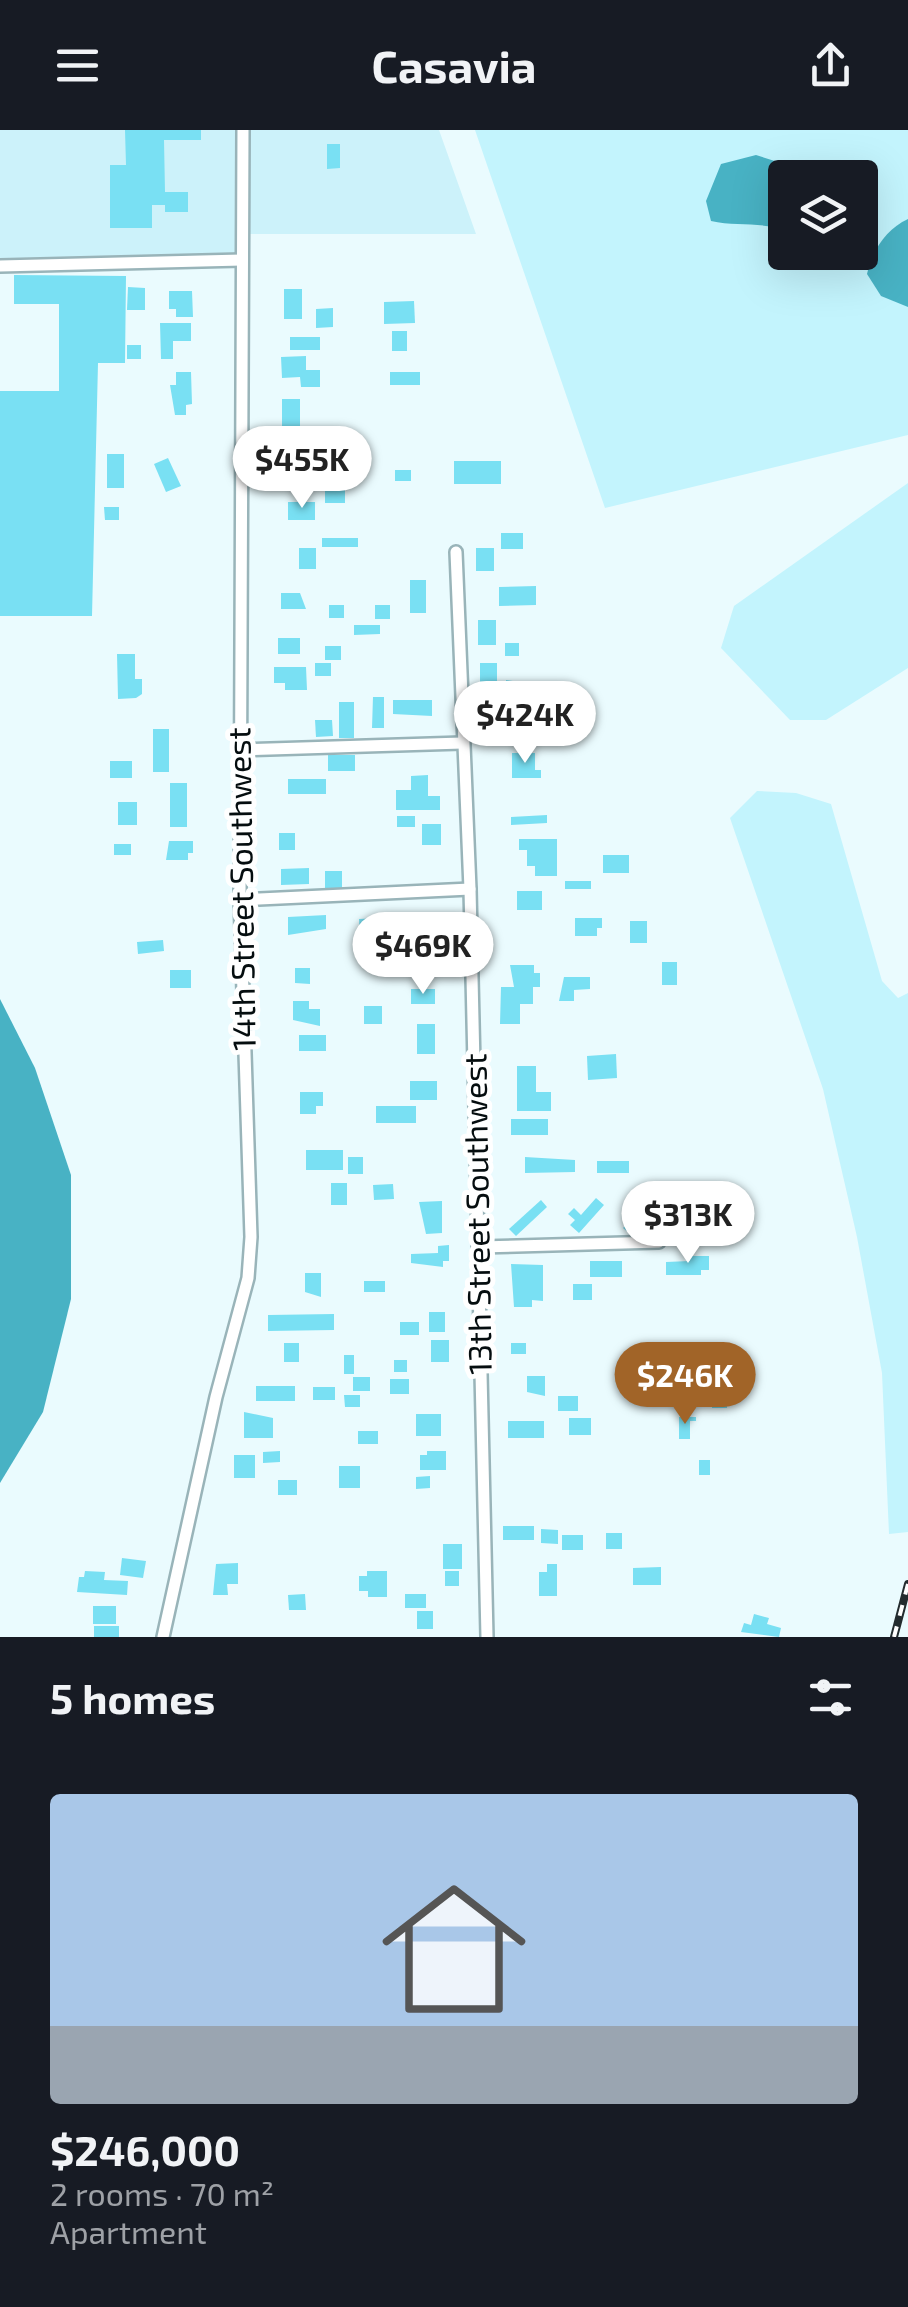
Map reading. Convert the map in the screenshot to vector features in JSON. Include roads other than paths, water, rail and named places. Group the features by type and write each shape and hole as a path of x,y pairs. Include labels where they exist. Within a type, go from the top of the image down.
{"street":[{"name":"14th Street Southwest","path":"163,1637 216,1397 248,1278 250,1189 240,900 243,130"},
{"path":"0,266 242,260"},
{"name":"13th Street Southwest","path":"456,552 470,890 487,1637"},
{"path":"241,750 462,743"},
{"path":"240,900 470,890"},
{"path":"479,1247 659,1242"}],"water":[{"path":"756,155 772,160 768,160 768,226 711,221 706,201 721,164"},
{"path":"908,219 908,307 881,296 867,274 868,270 878,270 878,247"},
{"path":"0,999 35,1068 71,1175 71,1299 43,1412 0,1483"}],"railway":[{"path":"894,1637 908,1584"}]}
